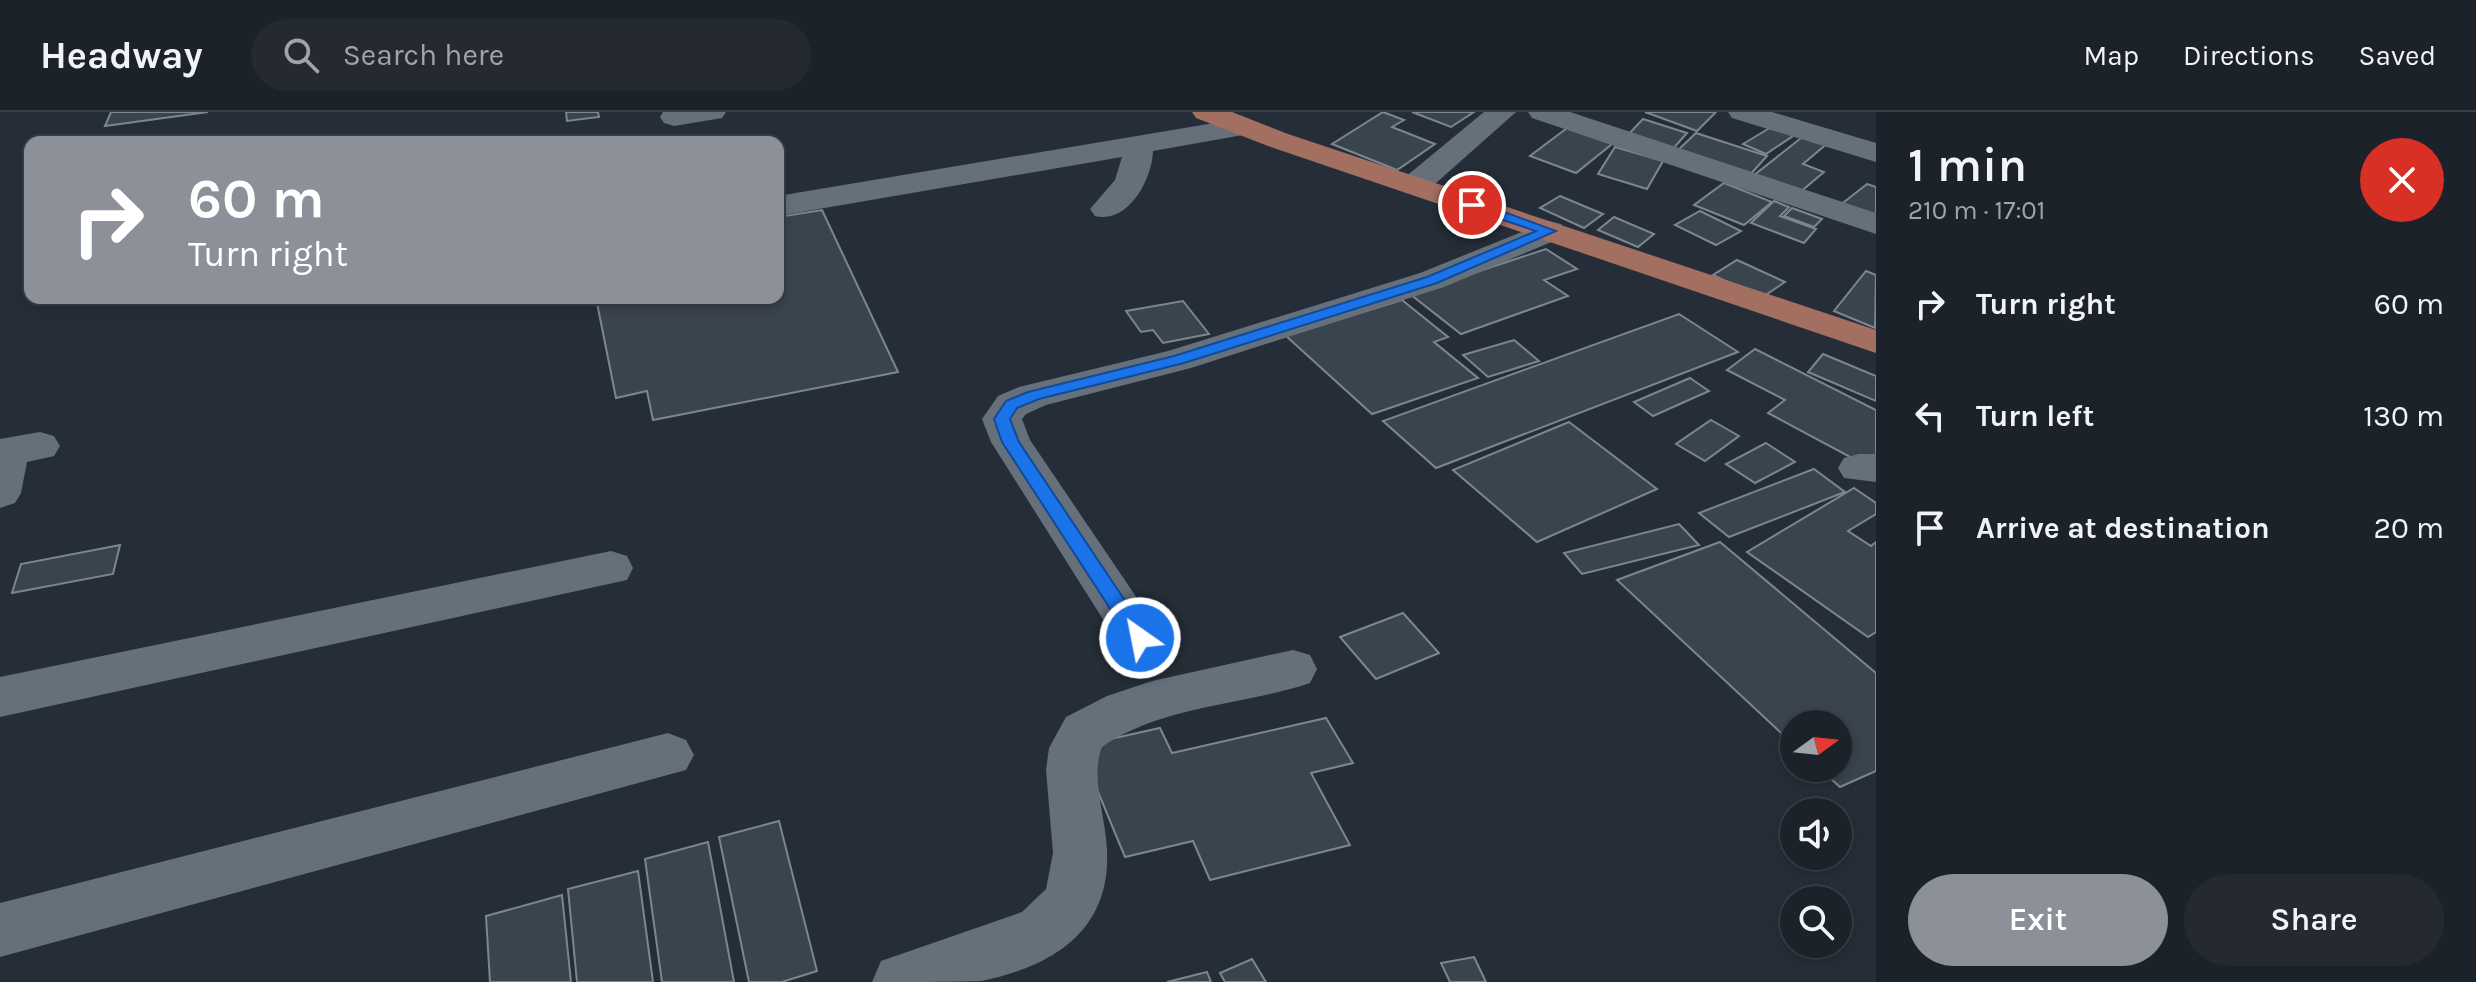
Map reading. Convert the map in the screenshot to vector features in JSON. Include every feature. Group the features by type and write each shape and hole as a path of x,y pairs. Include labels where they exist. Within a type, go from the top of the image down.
{"main road":[{"path":"1206,112 1876,342"}],"street":[{"path":"674,117 712,112"},
{"path":"1415,185 1502,112"},
{"path":"1542,112 1876,224"},
{"path":"1742,112 1876,153"},
{"path":"784,205 1244,127"},
{"path":"1106,209 1129,185 1138,170 1138,145"},
{"path":"1140,638 1011,442 1002,419 1012,405 1033,396 1178,360 1432,280 1549,231"},
{"path":"0,453 40,446"},
{"path":"0,460 8,465 0,493"},
{"path":"0,697 611,568"},
{"path":"902,982 1042,932 1063,915 1077,889 1080,847 1071,762 1082,733 1120,711 1293,669"},
{"path":"0,930 668,755"}],"building":[{"path":"111,112 208,112 105,126"},
{"path":"566,112 598,112 599,117 567,121"},
{"path":"1383,112 1404,120 1392,127 1435,144 1397,170 1332,144"},
{"path":"1412,112 1474,112 1451,127"},
{"path":"1645,112 1716,112 1697,131"},
{"path":"1643,119 1687,133 1671,151 1626,137"},
{"path":"1773,126 1796,134 1766,154 1743,144"},
{"path":"1567,128 1612,144 1576,173 1530,156"},
{"path":"1696,133 1767,156 1748,177 1676,152"},
{"path":"1806,134 1829,142 1803,164 1824,172 1799,193 1753,176"},
{"path":"1615,147 1663,161 1647,189 1598,174"},
{"path":"1724,183 1772,202 1744,225 1694,205"},
{"path":"1867,184 1876,187 1876,220 1839,206"},
{"path":"1560,196 1603,214 1584,228 1540,208"},
{"path":"1774,201 1789,207 1780,216 1816,229 1804,243 1751,223"},
{"path":"1792,208 1822,219 1814,227 1784,216"},
{"path":"822,210 898,372 653,420 647,391 616,398 597,304 784,304 784,216"},
{"path":"1700,211 1741,231 1716,245 1675,225"},
{"path":"1614,217 1654,234 1638,247 1598,230"},
{"path":"1546,249 1577,269 1544,280 1568,296 1461,334 1410,294"},
{"path":"1737,260 1785,282 1761,298 1713,275"},
{"path":"1866,271 1876,275 1875,328 1834,311"},
{"path":"1402,300 1448,337 1434,342 1478,378 1372,414 1286,336"},
{"path":"1183,301 1209,334 1163,343 1153,330 1141,332 1126,311"},
{"path":"1679,314 1738,352 1436,468 1383,421"},
{"path":"1514,340 1539,361 1488,377 1463,355"},
{"path":"1755,349 1876,410 1876,458 1867,466 1768,413 1785,400 1727,370"},
{"path":"1823,354 1876,376 1876,401 1808,372"},
{"path":"1690,378 1709,391 1653,416 1634,402"},
{"path":"1711,420 1739,436 1705,461 1676,444"},
{"path":"1569,422 1657,489 1537,542 1453,470"},
{"path":"1766,443 1795,462 1755,483 1726,464"},
{"path":"1814,469 1845,492 1729,537 1699,513"},
{"path":"1854,488 1876,503 1876,514 1848,531 1871,546 1876,542 1876,632 1868,637 1747,552"},
{"path":"1679,524 1699,545 1582,574 1564,553"},
{"path":"1720,542 1876,673 1876,771 1852,782 1852,710 1780,710 1780,732 1617,580"},
{"path":"120,545 113,574 12,593 21,564"},
{"path":"1403,613 1439,653 1376,679 1340,637"},
{"path":"1326,718 1353,763 1311,773 1350,845 1210,880 1193,841 1125,857 1079,746 1160,728 1172,753"},
{"path":"1834,782 1851,782 1840,787"},
{"path":"779,821 817,971 782,982 749,982 719,837"},
{"path":"708,842 734,982 662,982 645,859"},
{"path":"638,871 653,982 577,982 568,889"},
{"path":"562,895 571,982 490,982 486,916"},
{"path":"1474,957 1486,982 1450,982 1441,963"},
{"path":"1252,959 1266,982 1225,982 1220,973"},
{"path":"1207,972 1211,982 1167,982"}],"route":[{"path":"1140,638 1011,442 1002,419 1012,405 1033,396 1178,360 1432,280 1549,231 1472,205"}]}
